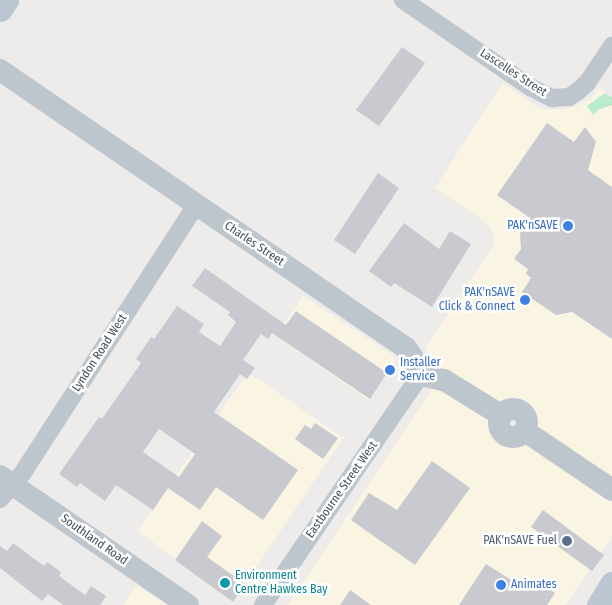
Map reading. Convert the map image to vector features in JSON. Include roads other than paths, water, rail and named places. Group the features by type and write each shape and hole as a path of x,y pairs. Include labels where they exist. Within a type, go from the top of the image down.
{"main road":[{"path":"0,9 6,0"},
{"path":"599,605 612,584"}],"street":[{"name":"Lascelles Street","path":"403,0 530,87 552,98 569,97 578,92 587,83 612,46"},
{"name":"Charles Street","path":"0,70 406,348 416,361 417,374"},
{"name":"Lyndon Road West","path":"4,486 196,204"},
{"path":"417,374 444,380 501,415 500,427 505,434 515,437 525,431 612,490"},
{"name":"Eastbourne Street West","path":"264,605 415,383 417,374"},
{"name":"Southland Road","path":"4,486 188,605"}],"place":[{"name":"PAK'nSAVE","path":"568,226"},
{"name":"PAK'nSAVE Click & Connect","path":"525,300"},
{"name":"Installer Service","path":"390,370"},
{"name":"PAK'nSAVE Fuel","path":"567,541"},
{"name":"Environment Centre Hawkes Bay","path":"225,583"},
{"name":"Animates","path":"501,585"}]}
